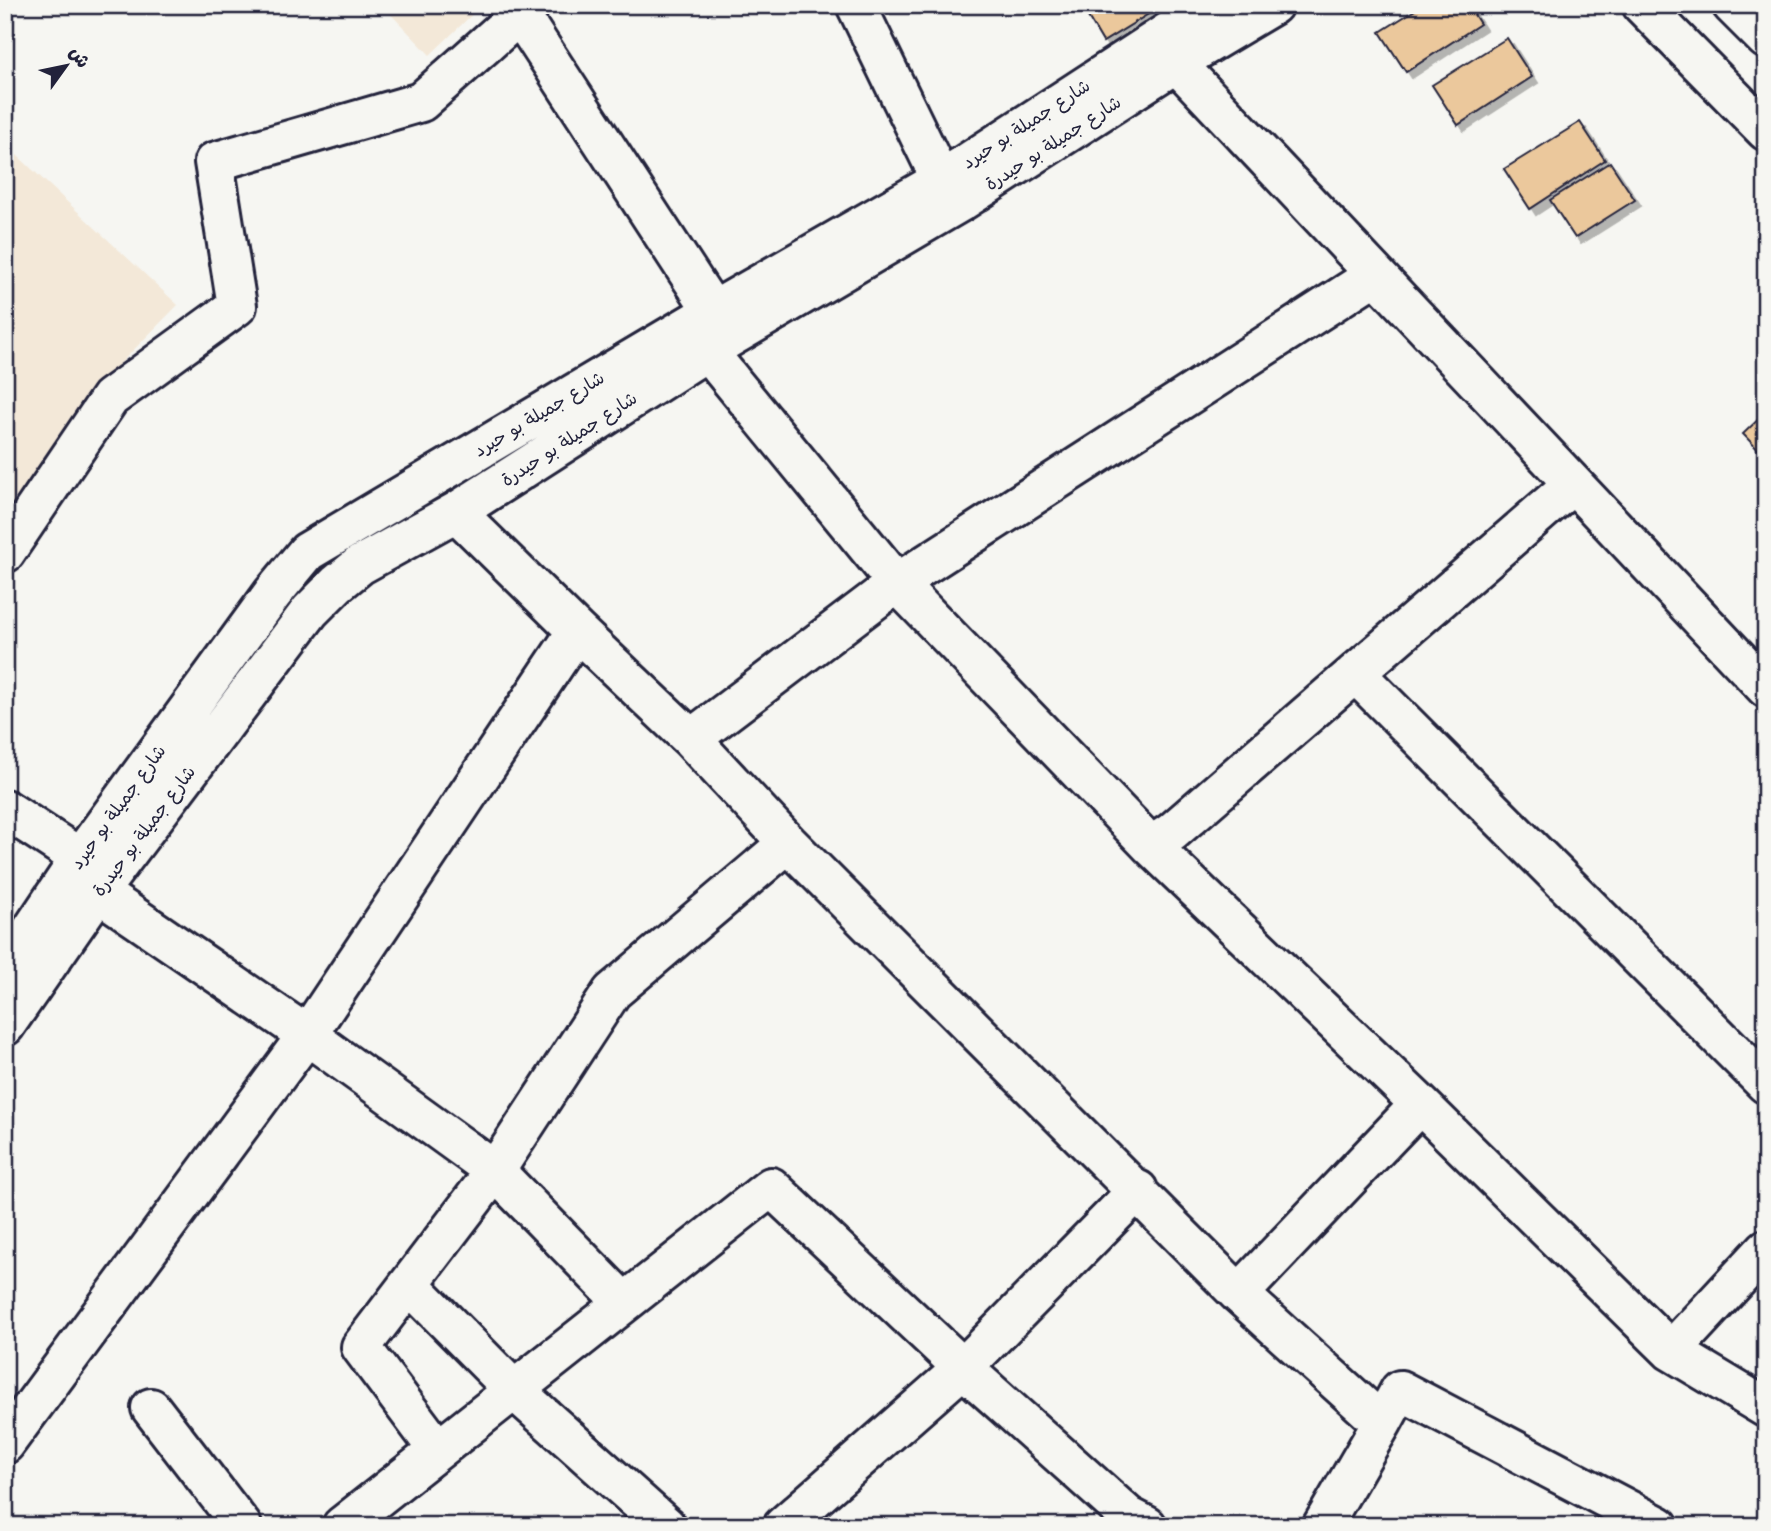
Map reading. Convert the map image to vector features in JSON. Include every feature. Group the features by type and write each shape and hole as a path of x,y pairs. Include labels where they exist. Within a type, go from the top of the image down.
{"street":[{"path":"856,5 941,180"},
{"name":"شارع جميلة بو حيدرة","path":"5,1026 98,892 310,611 360,565 456,512 707,351 962,201 1176,63 1273,5"},
{"path":"1642,5 1766,131"},
{"path":"1732,5 1766,39"},
{"name":"شارع جميلة بو حيرد","path":"5,970 80,858 273,593 307,552 713,311 941,180 1206,6"},
{"path":"5,553 110,398 237,306 214,162 421,102 525,10 713,311"},
{"path":"1176,63 1766,688"},
{"path":"691,738 897,583 1375,275"},
{"path":"707,351 897,583 1151,846 1420,1104 1671,1351 1766,1408"},
{"path":"1151,846 1172,832 1573,484"},
{"path":"456,512 577,632 691,738 788,843 1138,1190 1239,1294 1382,1423"},
{"path":"5,1444 307,1035 577,632"},
{"path":"1355,673 1766,1084"},
{"path":"5,809 80,858"},
{"path":"438,1450 361,1348 495,1171 612,992 788,843"},
{"path":"98,892 307,1035 495,1171 624,1303"},
{"path":"1239,1294 1420,1104"},
{"path":"342,1526 771,1187 963,1368 1128,1516 1147,1526"},
{"path":"783,1526 963,1368 1138,1190"},
{"path":"1671,1351 1766,1249"},
{"path":"409,1284 514,1390 666,1526"},
{"path":"1322,1526 1400,1390 1659,1526"},
{"path":"151,1408 242,1526"}],"shaded area":[{"path":"382,5 482,5 430,55"},
{"path":"5,144 178,305 94,390 5,520"}],"building":[{"path":"1081,5 1163,5 1103,42"},
{"path":"1423,5 1468,5 1480,24 1406,72 1380,32"},
{"path":"1507,38 1532,77 1458,125 1432,85"},
{"path":"1580,122 1605,160 1530,209 1504,169"},
{"path":"1610,162 1635,200 1575,238 1550,200"},
{"path":"1766,412 1766,458 1743,434"}]}
